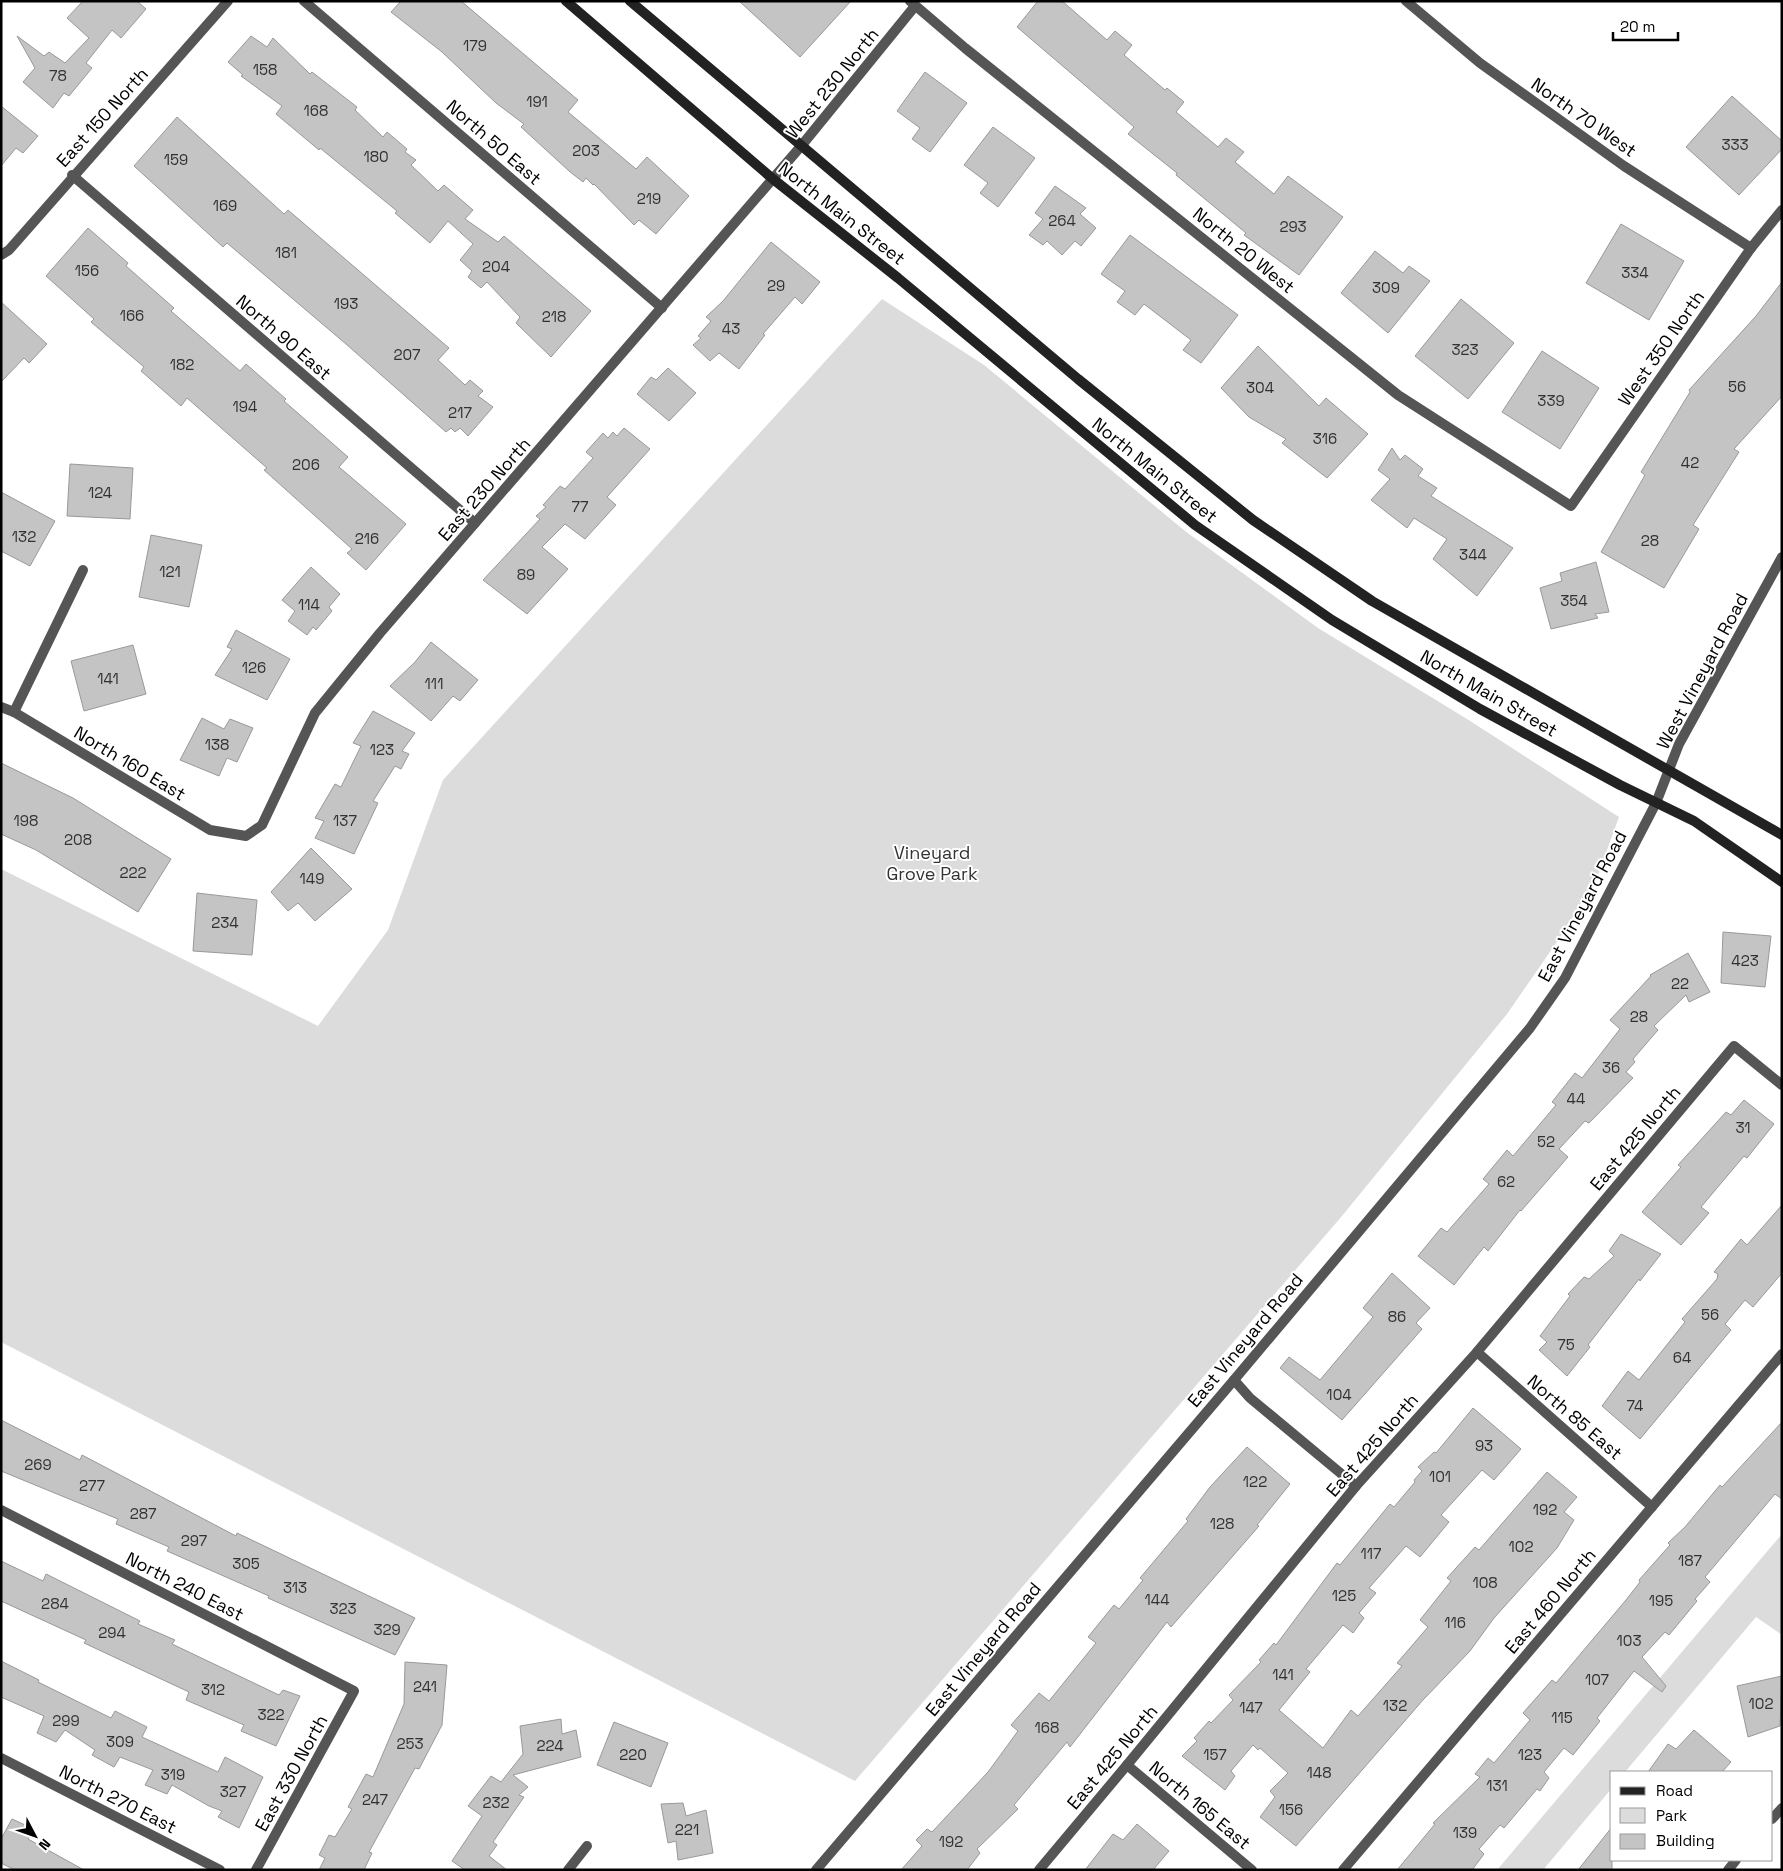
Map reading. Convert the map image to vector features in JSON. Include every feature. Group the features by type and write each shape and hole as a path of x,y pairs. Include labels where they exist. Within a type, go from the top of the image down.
{"main road":[{"name":"North Main Street","path":"566,1 773,179 898,278 1195,525 1332,620 1480,709 1694,821 1782,882"},
{"name":"North Main Street","path":"630,1 1078,379 1253,520 1372,600 1782,835"}],"street":[{"name":"East 150 North","path":"1,255 9,250 72,175 228,1"},
{"name":"North 50 East","path":"304,1 662,308"},
{"name":"North 70 West","path":"1406,1 1480,64 1624,166 1751,248"},
{"name":"West 230 North","path":"773,179 802,145 912,4"},
{"name":"North 20 West","path":"912,4 1398,395 1571,506"},
{"name":"North 90 East","path":"72,175 475,524"},
{"name":"East 230 North","path":"246,836 262,825 315,713 380,633 773,179"},
{"name":"West 350 North","path":"1571,506 1751,248 1782,210"},
{"name":"West Vineyard Road","path":"1656,802 1670,771 1679,744 1782,557"},
{"path":"14,712 83,570"},
{"name":"North 160 East","path":"1,706 210,830 246,836"},
{"name":"East Vineyard Road","path":"816,1870 1234,1380 1530,1028 1565,978 1656,802"},
{"name":"East 425 North","path":"1039,1870 1356,1486 1477,1352 1734,1046 1782,1085"},
{"name":"North 85 East","path":"1477,1352 1652,1507"},
{"name":"East 460 North","path":"1343,1870 1782,1354"},
{"path":"1234,1380 1250,1398 1356,1486"},
{"name":"North 240 East","path":"1,1510 354,1691"},
{"name":"East 330 North","path":"256,1870 354,1691"},
{"name":"North 270 East","path":"1,1758 220,1870"},
{"name":"North 165 East","path":"1127,1765 1252,1870"},
{"path":"1773,1818 1782,1808"},
{"path":"568,1870 587,1846"}],"green space":[{"name":"Vineyard Grove Park","path":"882,299 984,365 1185,531 1318,628 1467,719 1619,817 1598,875 1563,933 1507,1014 1342,1216 855,1781 1,1342 1,869 318,1026 388,930 443,780"},
{"path":"1782,1534 1782,1635 1756,1617 1626,1771 1610,1771 1610,1790 1543,1870 1497,1870"}],"building":[{"path":"83,1 137,1 146,9 121,38 112,30 86,63 92,68 69,96 64,93 53,108 23,82 35,68 17,36 44,56 49,52 65,63 89,38 67,18"},
{"path":"401,1 461,1 578,100 568,112 636,169 647,157 689,196 656,234 639,220 634,225 594,184 586,178 583,182 569,171 521,127 524,124 496,103 442,52 391,12"},
{"path":"739,1 851,1 800,57"},
{"path":"1038,1 1062,1 1107,40 1115,31 1132,45 1124,55 1165,90 1167,88 1184,102 1176,112 1218,147 1226,138 1244,152 1235,162 1274,194 1288,176 1343,217 1299,275 1244,235 1246,233 1176,175 1177,173 1128,134 1134,127 1017,27"},
{"path":"251,36 267,47 273,38 310,74 312,72 357,107 355,110 383,137 387,132 407,149 405,152 416,160 411,165 438,191 444,185 473,210 465,219 498,242 504,236 591,311 551,357 516,323 520,317 487,282 481,288 468,277 472,271 460,260 473,244 448,221 430,243 395,213 397,211 276,114 282,106 241,76 243,75 228,62"},
{"path":"925,72 967,103 930,152 912,139 920,128 897,111"},
{"path":"1732,96 1782,141 1782,149 1739,195 1686,147"},
{"path":"1,106 38,136 23,153 16,148 1,166"},
{"path":"177,117 284,214 288,210 449,348 438,360 465,385 470,380 483,391 478,396 493,407 468,436 460,428 455,432 451,428 446,432 227,243 223,247 134,166"},
{"path":"993,127 1035,158 998,207 980,193 988,183 964,165"},
{"path":"1055,186 1086,208 1080,214 1096,228 1081,246 1075,241 1062,255 1047,241 1043,245 1029,235 1043,219 1035,213"},
{"path":"1621,224 1684,261 1649,320 1586,283"},
{"path":"88,228 128,263 126,266 174,308 171,311 240,371 246,364 286,399 284,401 348,457 339,467 406,524 366,570 347,553 352,549 264,470 267,468 187,398 181,406 141,371 144,367 91,322 94,319 46,276"},
{"path":"1130,235 1238,315 1201,363 1183,350 1191,340 1144,304 1135,315 1117,302 1125,291 1101,274"},
{"path":"771,242 820,282 802,304 795,297 763,334 765,335 739,369 719,353 710,361 693,345 701,338 698,336 711,321 706,317 723,301"},
{"path":"1375,251 1403,273 1409,266 1430,281 1388,333 1341,293"},
{"path":"1782,282 1782,396 1734,449 1739,452 1693,525 1699,529 1664,588 1601,552 1645,475 1641,472 1690,392 1689,390 1756,316"},
{"path":"1461,299 1514,343 1468,399 1415,356"},
{"path":"1,302 47,344 29,363 24,358 1,382"},
{"path":"1258,346 1319,406 1326,398 1368,434 1327,478 1282,443 1286,439 1249,417 1221,388"},
{"path":"1542,351 1599,388 1560,449 1502,412"},
{"path":"668,368 696,393 669,421 637,394 651,377 656,380"},
{"path":"624,428 650,449 607,497 616,505 585,539 565,524 542,547 568,569 527,614 483,580 540,519 536,516 546,507 543,505 560,486 565,489 593,458 586,452 603,433 608,438 613,432 617,436"},
{"path":"1392,448 1400,460 1405,455 1423,469 1418,476 1437,488 1431,496 1513,548 1477,596 1433,559 1447,539 1414,518 1407,528 1371,500 1390,479 1378,470"},
{"path":"70,464 133,468 130,519 67,516"},
{"path":"1,492 55,521 30,566 1,551"},
{"path":"151,535 202,545 189,607 139,597"},
{"path":"1596,562 1609,612 1595,614 1598,618 1551,629 1540,588 1562,581 1560,573"},
{"path":"311,567 340,594 329,607 332,611 316,630 313,627 307,635 288,621 295,611 282,600"},
{"path":"236,630 290,659 267,700 215,675 232,649 227,647"},
{"path":"431,642 478,680 460,701 453,696 431,721 390,686 415,662"},
{"path":"133,645 146,694 84,711 71,661"},
{"path":"373,711 415,733 402,751 409,754 401,769 395,766 373,801 378,803 354,854 315,838 324,821 315,818 335,784 341,787 361,746 353,743"},
{"path":"202,718 224,729 230,719 253,728 237,762 227,758 219,776 180,760"},
{"path":"1,763 73,798 171,859 138,912 36,850 1,834"},
{"path":"311,848 352,889 315,921 298,903 288,911 271,892"},
{"path":"197,893 257,900 252,955 193,951"},
{"path":"1723,932 1771,936 1765,987 1721,983"},
{"path":"1688,953 1710,992 1689,1002 1686,995 1654,1026 1658,1030 1633,1059 1635,1062 1626,1072 1633,1078 1589,1123 1585,1121 1559,1149 1568,1157 1520,1210 1488,1251 1484,1247 1454,1285 1418,1256 1441,1228 1447,1232 1489,1184 1483,1179 1507,1150 1513,1156 1556,1105 1552,1102 1575,1073 1582,1078 1620,1029 1610,1020 1650,975"},
{"path":"1744,1100 1774,1124 1747,1158 1744,1156 1701,1207 1709,1213 1681,1245 1642,1212 1681,1167 1678,1165 1726,1112 1731,1115"},
{"path":"1782,1205 1782,1273 1753,1307 1745,1300 1725,1324 1731,1330 1640,1439 1602,1406 1628,1371 1639,1380 1685,1322 1682,1319 1717,1279 1718,1274 1714,1272 1741,1239 1747,1245"},
{"path":"1621,1234 1661,1254 1640,1281 1639,1279 1588,1345 1590,1347 1567,1376 1539,1350 1547,1342 1540,1336 1570,1296 1568,1294 1584,1277 1589,1279 1614,1256 1609,1251"},
{"path":"1392,1273 1430,1308 1416,1323 1422,1329 1342,1420 1280,1368 1289,1357 1320,1380 1373,1317 1363,1308"},
{"path":"1473,1408 1521,1449 1494,1480 1482,1470 1441,1515 1449,1522 1420,1557 1406,1546 1369,1588 1376,1593 1359,1613 1364,1618 1353,1633 1343,1625 1306,1669 1310,1672 1279,1710 1323,1748 1351,1710 1358,1716 1402,1666 1397,1663 1428,1627 1420,1620 1451,1581 1447,1578 1475,1547 1479,1550 1547,1472 1577,1497 1564,1512 1574,1520 1557,1548 1494,1618 1470,1651 1423,1700 1296,1846 1260,1817 1275,1797 1270,1791 1288,1773 1260,1748 1258,1750 1253,1745 1231,1771 1235,1776 1225,1790 1182,1756 1197,1741 1194,1738 1209,1721 1211,1723 1233,1700 1229,1695 1261,1662 1259,1660 1274,1643 1276,1645 1337,1563 1340,1565 1390,1504 1394,1507 1422,1471 1418,1467 1434,1452 1436,1453"},
{"path":"1,1420 80,1460 82,1455 236,1536 237,1533 415,1618 395,1655 167,1551 169,1547 116,1524 118,1519 1,1471"},
{"path":"1782,1422 1782,1499 1775,1494 1705,1577 1710,1582 1695,1599 1697,1601 1669,1635 1665,1632 1642,1657 1666,1686 1662,1692 1634,1671 1597,1718 1600,1721 1573,1755 1564,1748 1544,1772 1549,1778 1540,1791 1537,1789 1504,1828 1500,1825 1479,1849 1484,1854 1472,1870 1397,1870 1435,1824 1433,1823 1480,1777 1475,1774 1488,1758 1494,1763 1530,1720 1523,1713 1552,1680 1556,1683 1626,1600 1640,1582 1639,1580 1670,1545 1668,1543 1685,1527 1720,1485 1722,1487"},
{"path":"1247,1447 1290,1484 1257,1525 1259,1526 1171,1627 1167,1622 1070,1747 1067,1742 1014,1805 1018,1809 977,1849 980,1853 967,1870 901,1870 922,1846 916,1840 927,1829 932,1832 988,1772 1018,1731 1011,1725 1039,1693 1049,1701 1096,1643 1088,1637 1114,1605 1119,1609 1143,1580 1140,1578 1188,1521 1186,1519 1210,1487"},
{"path":"1,1561 43,1581 46,1574 140,1621 138,1624 175,1640 172,1644 279,1695 283,1690 300,1696 276,1746 241,1731 244,1725 186,1700 189,1692 84,1643 86,1640 1,1601"},
{"path":"1,1661 39,1680 38,1682 111,1718 115,1711 147,1727 142,1737 218,1772 225,1757 263,1777 239,1828 218,1817 222,1811 209,1806 172,1785 167,1794 145,1785 153,1770 120,1757 114,1767 92,1755 95,1750 65,1730 56,1742 37,1733 44,1716 1,1697"},
{"path":"405,1662 447,1665 442,1725 419,1769 415,1768 369,1852 372,1853 364,1870 319,1870 325,1858 319,1855 329,1835 335,1837 352,1809 348,1807 366,1774 373,1777 404,1704"},
{"path":"1782,1676 1780,1726 1748,1737 1737,1686"},
{"path":"561,1719 562,1734 576,1730 581,1757 513,1775 528,1787 519,1795 524,1797 493,1842 497,1845 489,1856 507,1870 465,1870 452,1861 482,1816 468,1806 491,1776 501,1782 523,1754 520,1726"},
{"path":"614,1722 668,1743 651,1787 597,1765"},
{"path":"1694,1730 1731,1762 1723,1771 1649,1771 1668,1744 1676,1749"},
{"path":"683,1803 686,1816 706,1810 713,1853 678,1860 676,1841 668,1843 661,1804"},
{"path":"12,1819 34,1829 28,1839 84,1870 15,1870 1,1863 1,1839"},
{"path":"1137,1824 1169,1851 1153,1870 1085,1870 1113,1834 1123,1840"},
{"path":"1610,1830 1610,1861 1612,1861 1612,1870 1578,1870"}]}
